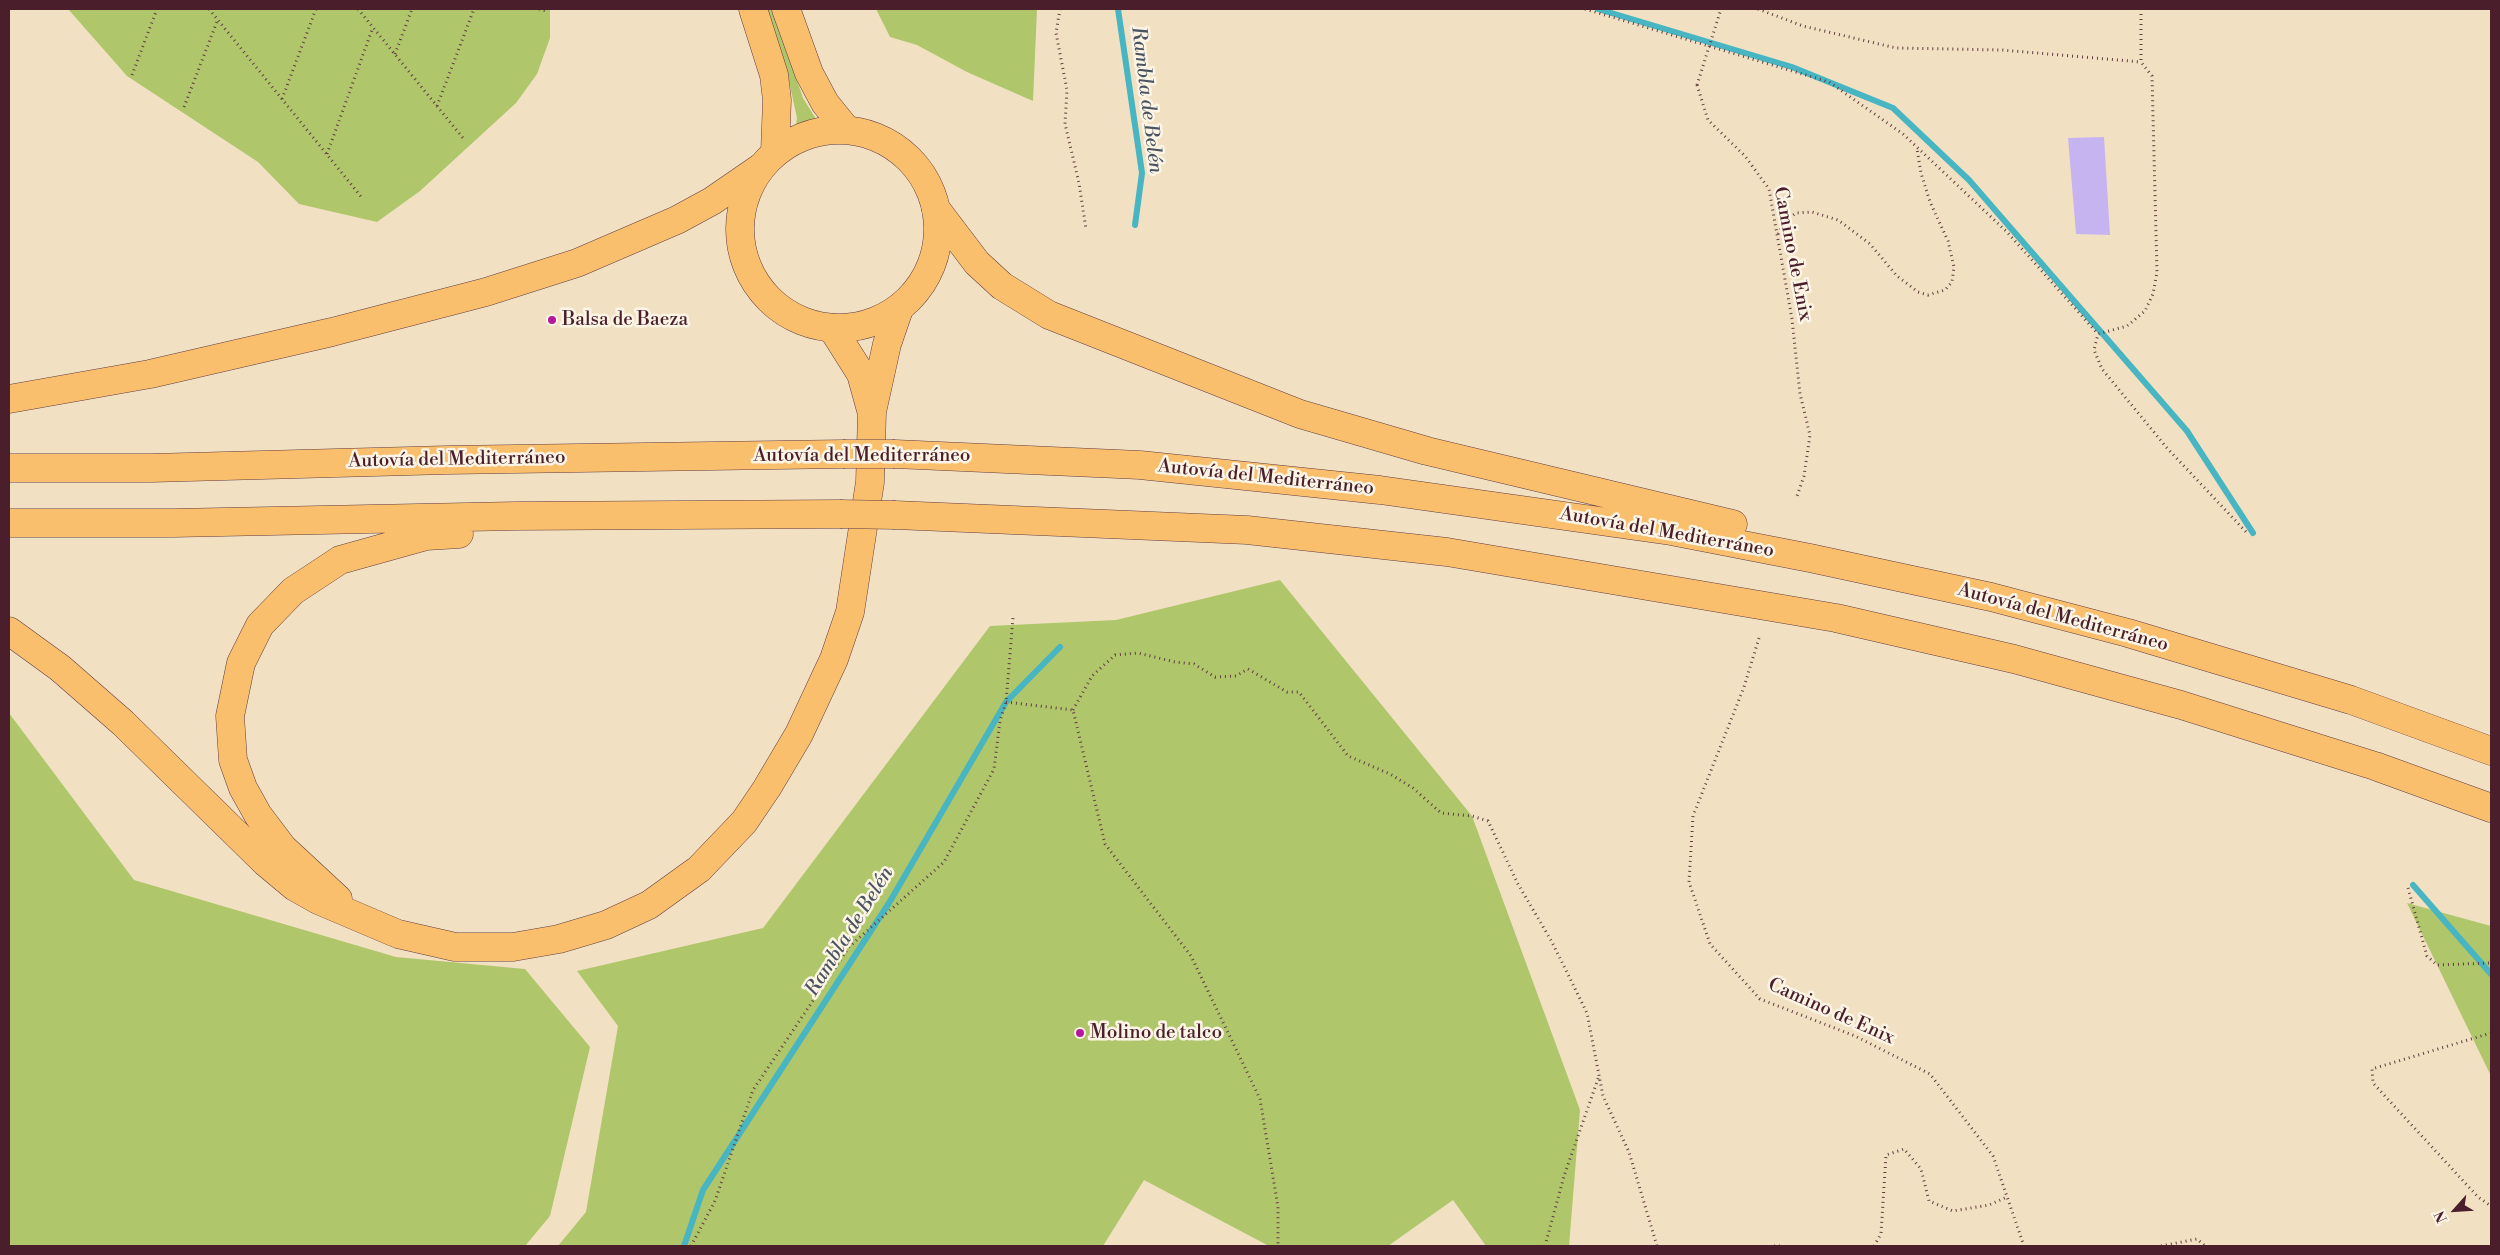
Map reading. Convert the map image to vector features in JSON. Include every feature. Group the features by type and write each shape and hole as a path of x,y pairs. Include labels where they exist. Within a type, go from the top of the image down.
{"main road":[{"path":"753,9 774,75 776,100 767,160 750,185 743,203 740,222 740,242 745,261 753,278 764,294 778,308 795,318 813,325 832,328 856,327 878,321 898,309 915,294 927,275 936,254 938,232 936,209"},
{"path":"786,9 809,74 825,103 846,129"},
{"path":"9,399 150,374 332,332 486,292 577,263 677,220 808,134 826,130 846,129 864,132 897,148 922,175 936,209 977,263 1002,286 1049,315 1300,414 1427,451 1756,529 1810,558"},
{"path":"9,631 60,668 123,723 232,830 288,881 318,900 398,934 455,947 513,947 559,939 606,925 649,905 700,869 744,822 799,734 834,659 850,612 870,482 872,412 887,344 898,309"},
{"path":"832,328 861,374 872,412"},
{"name":"Autovía del Mediterráneo","path":"9,468 896,454 1140,465 1380,490 1671,531 1810,558 1990,597 2128,633 2351,700 2491,751"},
{"path":"9,523 173,523 516,516 895,515 1247,530 1447,552 1836,618 2014,659 2181,705 2375,766 2491,808"},
{"path":"355,916 283,848 258,815 243,788 233,760 230,716 240,663 260,625 293,591 340,560 426,536 466,534 516,516"}],"path":[{"path":"132,75 158,9"},
{"path":"210,9 363,199"},
{"path":"282,99 316,9"},
{"path":"358,9 463,138"},
{"path":"395,54 412,9"},
{"path":"437,106 474,9"},
{"path":"539,9 546,11"},
{"path":"1060,9 1056,32 1067,90 1065,124 1079,183 1086,229"},
{"path":"1585,9 1829,82 1902,134 2007,232 2098,334"},
{"name":"Camino de Enix","path":"1721,9 1697,85 1708,120 1745,156 1769,189 1792,319 1800,394 1810,435 1804,476 1796,498"},
{"path":"1758,9 1803,26 1896,48 2002,50 2141,62"},
{"path":"2098,334 2127,326 2145,311 2153,294 2157,272 2152,76 2141,62 2141,9"},
{"path":"184,107 218,19"},
{"path":"327,154 372,27"},
{"path":"1778,235 1784,221 1796,213 1812,212 1838,220 1870,244 1897,276 1918,292 1928,295 1945,290 1952,282 1954,267 1948,240 1930,202 1921,173 1917,148"},
{"path":"2098,334 2094,350 2102,369 2167,448 2248,534"},
{"path":"691,1246 715,1202 753,1090 849,947 944,862 994,768 1000,721 1006,702 1013,618"},
{"name":"Camino de Enix","path":"1759,638 1744,687 1715,755 1693,816 1689,882 1710,944 1760,999 1855,1036 1930,1074 1993,1156 2024,1246"},
{"path":"1278,1246 1278,1207 1260,1100 1191,956 1105,844 1074,710 1092,676 1115,655 1138,652 1174,662 1194,664 1215,678 1236,676 1248,669 1287,692 1299,692 1348,756 1390,774 1413,788 1442,812 1472,816 1488,821 1518,884 1552,942 1587,1013 1603,1096 1629,1152 1657,1246"},
{"path":"1006,702 1074,710"},
{"path":"2408,888 2427,956 2437,965 2491,963"},
{"path":"2491,1033 2372,1069 2373,1083 2478,1198 2491,1206"},
{"path":"1545,1246 1564,1176 1600,1076"},
{"path":"1874,1246 1881,1234 1886,1155 1904,1149 1921,1169 1929,1201 1953,1211 1989,1205 2007,1197"},
{"path":"2161,1246 2197,1239 2205,1246"},
{"path":"1774,1246 1781,1246"}],"green space":[{"path":"68,9 550,9 550,38 537,74 516,103 420,191 377,222 299,204 258,162 127,76"},
{"path":"767,9 772,9 803,98 816,119 796,126 797,118 787,72"},
{"path":"876,9 1037,9 1033,101 967,72 917,45 890,37"},
{"path":"1280,580 1472,816 1580,1110 1569,1246 1486,1246 1453,1200 1388,1246 1269,1246 1144,1180 1103,1246 558,1246 586,1212 618,1026 577,971 763,928 990,626 1116,620"},
{"path":"9,713 134,880 396,957 525,969 590,1047 550,1216 525,1246 9,1246"},
{"path":"2407,903 2491,926 2491,1076"}],"building":[{"path":"2104,137 2110,235 2076,234 2068,138"}],"waterway":[{"name":"Rambla de Belén","path":"1118,9 1142,173 1135,225"},
{"path":"1598,9 1792,67 1893,108 1969,180 2187,431 2253,533"},
{"name":"Rambla de Belén","path":"684,1246 703,1190 889,903 1006,702 1060,647"},
{"path":"2413,885 2491,974"}],"place":[{"name":"Balsa de Baeza","path":"552,320"},
{"name":"Molino de talco","path":"1080,1033"}]}
